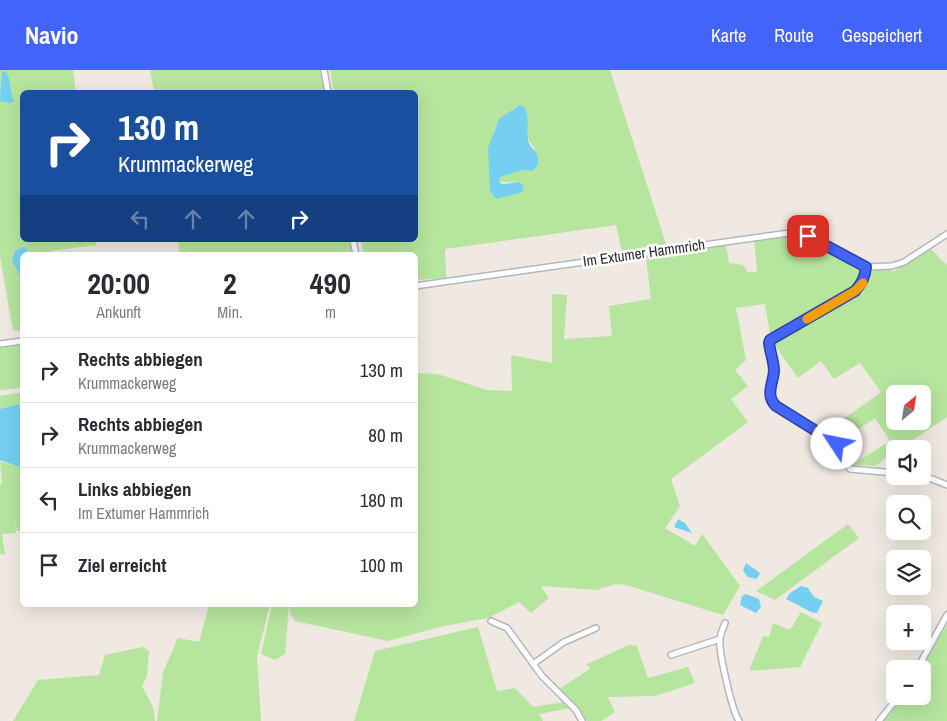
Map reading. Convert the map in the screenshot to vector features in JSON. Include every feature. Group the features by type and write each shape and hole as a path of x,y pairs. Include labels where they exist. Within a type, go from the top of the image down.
{"street":[{"path":"324,70 328,90"},
{"name":"Im Extumer Hammrich","path":"418,286 789,233 808,236 866,267"},
{"path":"886,472 850,469 837,444 771,401 769,394 774,372 769,343 770,340 855,291 863,283 866,267 892,266 904,262 947,234"},
{"path":"0,344 20,341"},
{"path":"931,479 947,485"},
{"path":"922,660 947,615"},
{"path":"490,621 508,628 542,676 576,710 582,721"},
{"path":"725,623 720,640 725,677 735,715 739,721"},
{"path":"533,664 564,642 596,628"},
{"path":"672,655 720,640"},
{"path":"879,721 892,705"}],"green space":[{"path":"0,70 73,70 76,90 20,90 20,242 96,242 96,245 50,252 20,252 20,331 13,331 0,256"},
{"path":"150,70 320,70 324,90 154,90"},
{"path":"330,70 610,70 666,244 622,253 616,225 445,249 446,278 418,280 418,252 363,252 361,242 418,242 418,90 334,90","holes":["496,125 528,139 535,149 532,171 522,170 500,177 499,182 519,182 490,191 489,148"]},
{"path":"785,237 796,238 815,244 860,268 861,278 857,286 851,290 770,333 765,304 736,308 746,360 735,370 748,386 731,399 748,422 671,479 680,506 665,528 695,546 702,534 740,586 723,615 626,585 616,584 596,590 541,586 549,598 531,613 519,602 488,618 444,626 388,641 295,621 290,613 290,607 418,607 418,373 438,374 487,390 512,391 511,355 552,363 552,294 567,295 564,339 612,336 609,306 651,299 646,258 726,245 729,263 743,265 748,272 757,272 754,240"},
{"path":"178,242 350,242 352,252 180,252"},
{"path":"930,248 947,265 947,417 931,428 931,385 886,385 886,430 928,430 913,440 889,440 875,418 839,443 824,433 881,392 860,363 834,379 821,361 798,378 774,344 858,292 865,283 868,270 890,268 893,272"},
{"path":"20,345 20,388 0,390 0,348"},
{"path":"20,392 20,409 19,404 0,409 0,396"},
{"path":"886,444 886,458 875,466 852,465"},
{"path":"0,461 20,466 20,531 17,531 15,520 16,533 2,534 5,555 0,554 0,484 2,483"},
{"path":"848,524 859,538 775,600 756,591"},
{"path":"208,607 269,607 257,656 261,721 157,721 163,672 178,638 199,642"},
{"path":"272,607 289,607 285,654 275,660 261,654"},
{"path":"801,612 822,623 800,667 749,671 763,636 769,637 773,623 790,630"},
{"path":"947,625 947,721 883,721 897,705 931,705 931,660 925,660"},
{"path":"478,627 497,691 515,688 533,707 563,702 570,708 539,714 543,721 354,721 375,651"},
{"path":"629,645 637,646 648,678 688,667 695,683 655,696 608,697 615,712 601,721 587,721 559,689 590,669 587,664"},
{"path":"143,647 149,651 147,676 142,686 153,707 155,721 13,721 38,680 99,675 105,655"}],"water":[{"path":"2,71 6,72 9,79 14,101 10,103 0,101"},
{"path":"520,105 525,107 529,143 536,153 538,165 532,171 522,170 500,177 499,182 503,184 519,182 523,186 523,192 496,199 490,191 488,148 499,119"},
{"path":"24,247 28,250 26,252 20,252 20,278 12,261 15,251"},
{"path":"19,404 19,467 0,460 0,409"},
{"path":"678,519 685,523 692,533 674,527"},
{"path":"746,563 760,573 757,579 748,577 743,571"},
{"path":"801,586 808,588 814,597 823,601 817,613 811,612 786,599 790,593"},
{"path":"746,594 759,599 761,607 756,613 740,605 742,596"}],"slow traffic":[{"path":"807,319 855,291 863,283"}],"route":[{"path":"808,236 866,267 866,273 863,283 855,291 770,340 774,372 769,394 771,401 776,406 837,444"}]}
